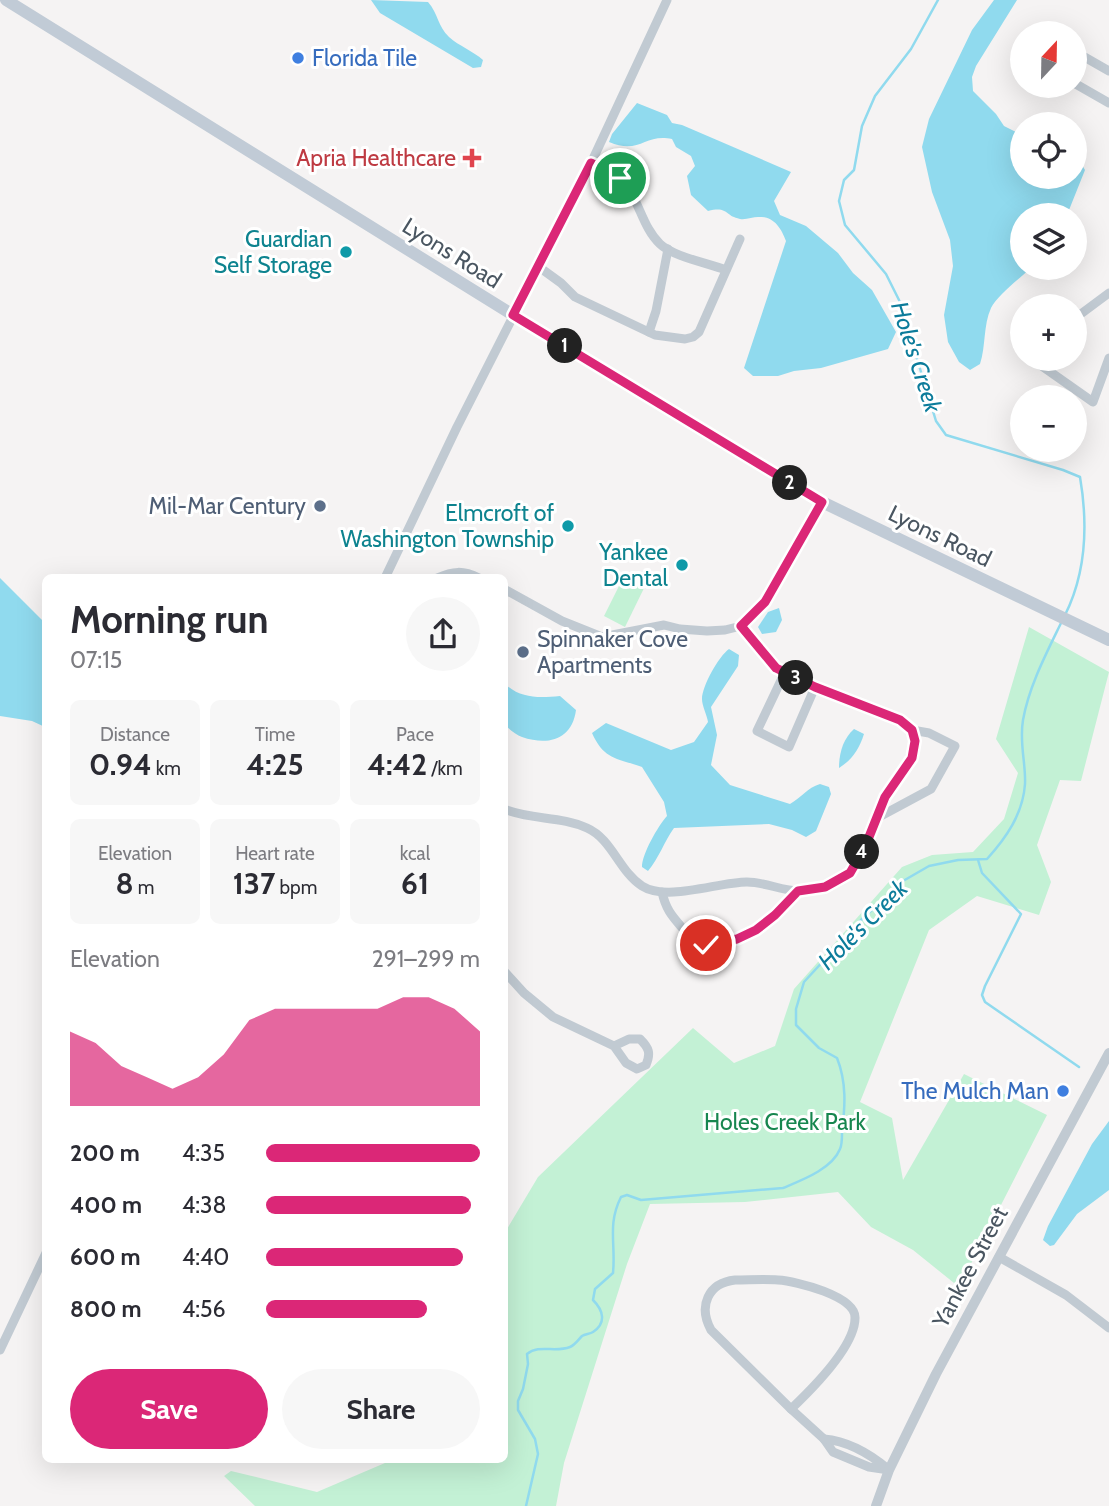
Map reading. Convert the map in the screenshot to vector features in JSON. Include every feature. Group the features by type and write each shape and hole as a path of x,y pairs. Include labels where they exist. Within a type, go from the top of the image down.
{"main road":[{"name":"Lyons Road","path":"6,0 513,315 822,502 1109,639"}],"street":[{"path":"386,574 591,163 667,0"},
{"path":"1087,58 1109,71"},
{"path":"1087,90 1109,103"},
{"path":"591,163 620,178 631,192 642,219 660,245 726,270"},
{"path":"539,267 561,282 575,297 649,332 668,337 693,337 699,332 740,239"},
{"path":"649,332 656,311 668,249"},
{"path":"1087,309 1109,293"},
{"path":"1049,371 1093,402 1109,358"},
{"path":"508,591 562,621 603,637 664,625 707,631 741,626 765,602 822,502"},
{"path":"445,574 466,571 472,574"},
{"path":"741,626 776,668 815,687 900,720 912,730 929,733 955,746 931,789 877,818"},
{"path":"785,672 757,731 789,747 815,687"},
{"path":"508,810 588,828 602,838 627,872 643,887 662,892 748,882 798,891 825,887 850,873 865,847 885,797 912,758 915,741 912,730"},
{"path":"662,892 666,909 693,940 706,945 737,939 756,930 798,891"},
{"path":"508,975 553,1017 614,1046"},
{"name":"Yankee Street","path":"876,1506 889,1470 936,1374 1109,1052"},
{"path":"999,1257 1107,1322"},
{"path":"0,1350 42,1261"},
{"path":"791,1409 841,1353 856,1317 852,1308 840,1298 790,1281 735,1280 720,1283 710,1291 705,1304 704,1313 711,1330 791,1409 824,1439 835,1440 873,1456 889,1470"}],"green space":[{"path":"626,572 647,582 625,627 604,616"},
{"name":"Holes Creek Park","path":"1029,627 1109,672 1081,781 1060,780 1037,845 1051,882 1039,915 977,896 929,930 860,1102 892,1118 903,1180 964,1074 1047,1115 959,1287 913,1250 871,1227 838,1192 745,1202 650,1204 627,1264 564,1463 556,1506 255,1506 224,1476 231,1471 317,1492 385,1463 508,1463 508,1227 538,1177 693,1028 734,1063 775,1046 794,989 902,867 932,855 973,852 1004,819 1018,773 996,739"}],"water":[{"path":"371,0 428,2 445,33 483,60 481,67 473,68 380,13"},
{"path":"994,0 1017,0 972,77 973,91 1004,126 1010,129 1010,189 1077,189 1072,203 1010,203 1010,280 1018,280 991,308 980,364 970,370 959,362 948,342 944,315 953,266 950,240 932,192 922,147 929,119 972,30"},
{"path":"637,103 667,115 672,123 791,172 774,201 780,215 806,226 838,253 853,273 872,290 896,332 888,349 821,368 778,376 753,376 744,368 786,241 779,227 768,218 740,219 723,211 708,211 691,195 687,176 695,166 691,156 676,147 672,139 655,139 628,146 609,142 612,134"},
{"path":"0,578 42,620 42,726 32,721 0,716"},
{"path":"779,608 782,620 776,632 762,634 758,627 768,612"},
{"path":"729,649 739,655 738,666 711,707 717,735 711,765 730,785 790,804 820,784 829,787 831,794 816,831 806,837 769,824 674,828 648,871 642,867 643,861 651,840 667,816 664,802 642,767 607,753 592,733 606,723 671,750 694,742 708,722 702,702 708,679"},
{"path":"508,686 523,695 560,696 576,710 570,728 557,738 532,740 508,727"},
{"path":"854,729 864,734 858,749 839,768 842,747"},
{"path":"1109,1121 1109,1190 1077,1214 1054,1245 1050,1246 1043,1240 1048,1226 1092,1144"}],"waterway":[{"name":"Hole's Creek","path":"938,0 911,49 875,96 862,126 854,170 844,180 839,201 845,225 886,274 899,300 936,421 946,435 1080,477 1084,547 1078,581 1065,615"},
{"name":"Hole's Creek","path":"526,1506 538,1454 535,1439 518,1410 528,1364 527,1354 537,1350 570,1347 600,1325 601,1312 593,1300 595,1289 613,1273 613,1226 621,1197 627,1195 641,1200 783,1188 816,1173 836,1156 842,1141 844,1086 837,1058 819,1048 796,1025 796,1009 804,982 861,920 903,881 929,866 958,860 987,859 1001,843 1017,815 1024,795 1022,737 1026,707 1039,669 1062,621"},
{"path":"978,860 982,873 1021,914 985,986 982,995 985,1002 1079,1067"}],"place":[{"name":"Florida Tile","path":"298,58"},
{"name":"Apria Healthcare","path":"472,158"},
{"name":"Guardian Self Storage","path":"346,252"},
{"name":"Mil-Mar Century","path":"320,506"},
{"name":"Elmcroft of Washington Township","path":"568,526"},
{"name":"Yankee Dental","path":"682,565"},
{"name":"Spinnaker Cove Apartments","path":"523,652"},
{"name":"The Mulch Man","path":"1063,1091"}],"route":[{"path":"620,178 591,163 513,315 822,502 765,602 741,626 776,668 815,687 900,720 912,730 915,741 912,758 885,797 865,847 850,873 825,887 798,891 756,930 737,939 706,945"}]}
